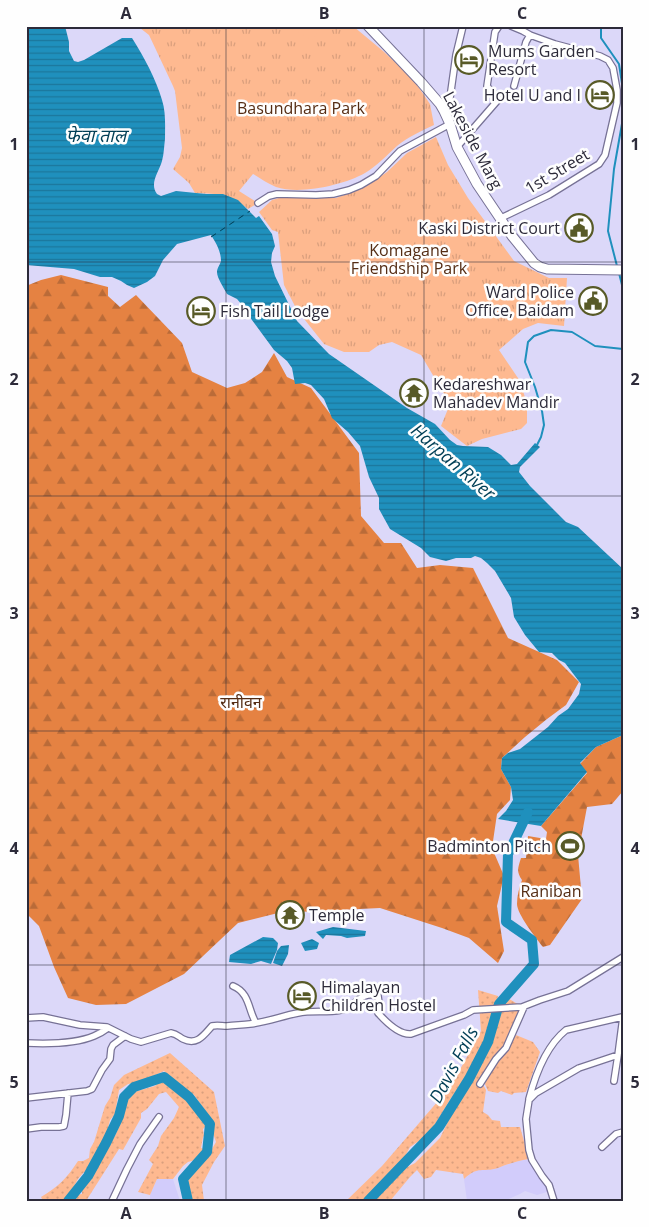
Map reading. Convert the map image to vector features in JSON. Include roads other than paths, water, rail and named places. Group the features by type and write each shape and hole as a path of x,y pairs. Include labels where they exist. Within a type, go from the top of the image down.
{"main road":[{"name":"Lakeside Marg","path":"370,27 421,82 444,111 457,146 477,184 512,236 534,263 547,269 623,270"}],"street":[{"path":"444,111 449,105 456,56 463,26"},
{"path":"457,146 498,100 496,95 487,86 495,32 499,26"},
{"name":"1st Street","path":"501,218 549,195 599,164 605,155 617,104 617,90 613,68 608,60 530,35 510,26"},
{"path":"514,86 526,42 530,35"},
{"path":"258,202 277,194 333,194 355,188 376,176 400,151 450,124"},
{"path":"26,1018 42,1017 80,1026 107,1027 135,1041 142,1042 160,1038 171,1033 185,1040 194,1041 202,1037 212,1026 256,1023 299,1013 342,1010 355,1003 362,996 371,994 378,996 378,1013 387,1023 405,1035 464,1015 473,1010 523,1007 568,991 623,957"},
{"path":"233,986 240,989 246,997 256,1023"},
{"path":"480,1084 496,1059 506,1048 523,1007"},
{"path":"554,1201 549,1185 532,1160 529,1150 526,1119 529,1100 538,1070 556,1040 566,1030 623,1017 614,1081"},
{"path":"26,1043 58,1043 79,1040 93,1036 108,1028"},
{"path":"26,1098 87,1092 92,1089 102,1070 110,1060 113,1045 125,1036"},
{"path":"529,1100 536,1093 579,1068 618,1055"},
{"path":"26,1129 64,1126 68,1093"},
{"path":"112,1201 140,1144 159,1117"},
{"path":"602,1147 616,1134 623,1132"}],"water":[{"name":"फेवा ताल","path":"26,26 65,26 69,51 74,61 78,62 122,38 132,38 153,76 164,109 164,153 154,182 157,194 161,196 176,191 223,194 238,200 256,218 259,216 272,234 275,246 271,262 275,276 297,321 329,354 407,408 435,424 457,445 488,447 501,455 511,465 517,464 535,443 540,447 520,467 519,472 530,486 566,522 578,527 623,569 623,735 596,747 580,763 587,772 541,826 498,819 513,800 511,787 501,769 502,758 508,753 520,749 568,709 579,694 581,684 565,663 552,653 539,652 525,635 514,617 511,598 495,571 481,558 475,556 446,561 430,557 421,548 390,529 379,509 379,498 369,477 360,446 332,418 324,399 311,385 305,383 295,384 292,368 287,361 274,350 237,299 227,294 217,274 221,257 211,235 177,244 163,260 155,276 134,288 112,277 100,277 74,269 26,265"},
{"path":"333,927 366,931 365,936 347,938 326,935 323,939 316,932"},
{"path":"263,937 273,938 278,943 271,964 261,961 251,964 229,962 230,955"},
{"path":"312,939 319,943 317,949 305,951 301,943"},
{"path":"289,945 288,954 282,966 273,963 281,946"}],"waterway":[{"path":"601,26 601,38 619,64 623,90"},
{"path":"617,266 608,231 614,169 623,118"},
{"path":"619,273 623,289"},
{"path":"537,445 544,425 535,387 525,362 528,342 534,336 551,330 572,332 595,346 623,349"},
{"name":"Davis Falls","path":"368,1201 439,1127 469,1079 488,1042 499,1004 534,964 532,940 506,922 508,854 528,812"},
{"name":"Davis Falls","path":"68,1201 88,1176 106,1143 119,1116 124,1097 134,1087 164,1077 189,1097 210,1124 207,1152 183,1179 188,1201"}],"place":[{"name":"Mums Garden Resort","path":"469,60"},
{"name":"Hotel U and I","path":"600,95"},
{"name":"Kaski District Court","path":"579,228"},
{"name":"Ward Police Office, Baidam","path":"593,301"},
{"name":"Fish Tail Lodge","path":"201,311"},
{"name":"Kedareshwar Mahadev Mandir","path":"414,393"},
{"name":"Badminton Pitch","path":"570,846"},
{"name":"Temple","path":"290,915"},
{"name":"Himalayan Children Hostel","path":"302,996"}],"park label":[{"name":"Basundhara Park","path":"301,108"},
{"name":"Komagane Friendship Park","path":"409,259"},
{"name":"रानीवन","path":"241,702"},
{"name":"Raniban","path":"551,891"}],"water label":[{"name":"Harpan River","path":"453,462"}]}
